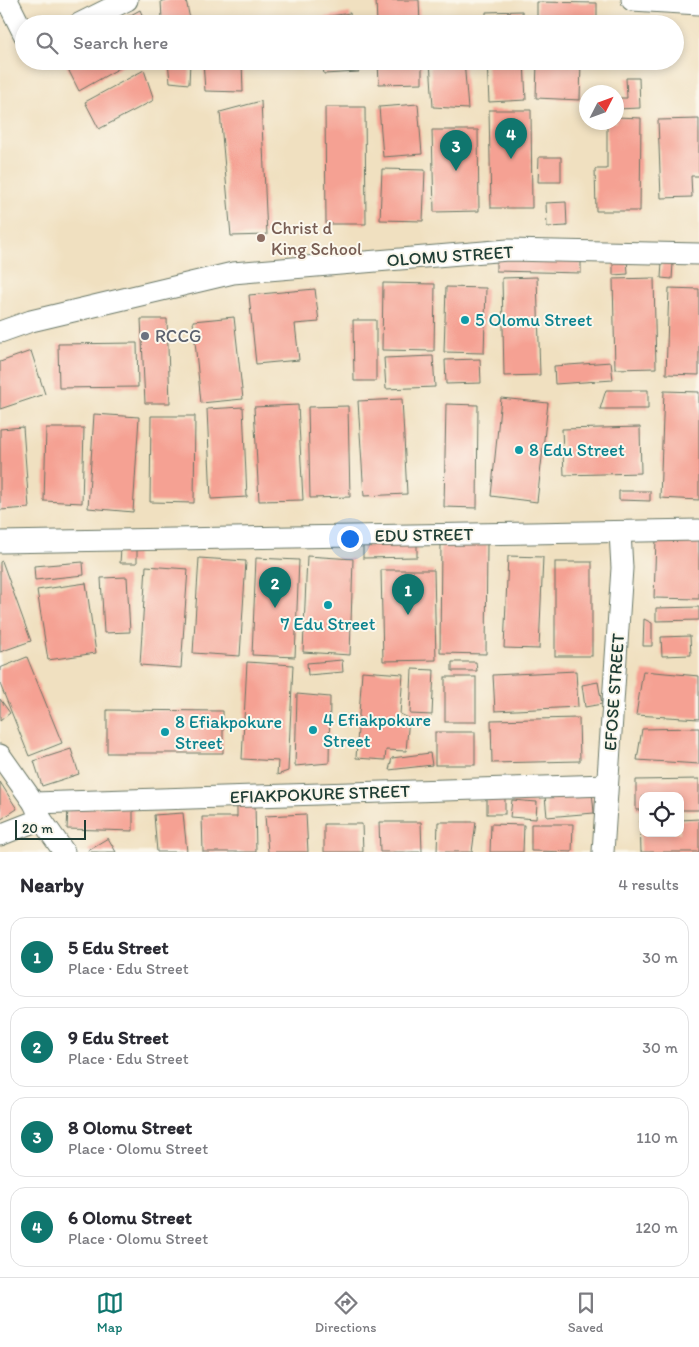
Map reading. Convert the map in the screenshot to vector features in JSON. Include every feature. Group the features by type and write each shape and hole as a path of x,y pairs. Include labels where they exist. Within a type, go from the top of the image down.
{"street":[{"path":"7,0 15,16"},
{"path":"97,15 127,0"},
{"path":"632,0 699,4"},
{"name":"OLOMU STREET","path":"0,332 31,321 233,273 508,250 699,254"},
{"name":"EDU STREET","path":"0,542 699,530"},
{"name":"EFOSE STREET","path":"603,852 622,568 620,532"},
{"path":"0,755 64,852"},
{"name":"EFIAKPOKURE STREET","path":"0,835 37,811 607,785"}],"building":[{"path":"186,0 189,15 162,15 161,1"},
{"path":"376,0 419,0 420,15 377,15"},
{"path":"537,2 597,3 597,15 537,15"},
{"path":"140,10 142,15 131,15"},
{"path":"522,11 522,15 486,15 486,12"},
{"path":"68,70 116,70 79,91"},
{"path":"144,70 154,100 99,129 85,102"},
{"path":"169,70 190,70 189,84 170,82"},
{"path":"204,70 242,70 243,92 205,91"},
{"path":"323,70 359,70 359,72 324,74"},
{"path":"378,70 422,70 422,83 379,84"},
{"path":"431,70 465,70 468,109 433,107"},
{"path":"487,70 524,70 526,100 489,102"},
{"path":"537,70 581,70 579,100 536,98"},
{"path":"626,78 639,78 640,108 624,109 624,98 627,98"},
{"path":"261,101 267,235 231,236 220,112"},
{"path":"418,104 422,154 383,157 379,107"},
{"path":"325,107 365,107 366,224 326,224"},
{"path":"489,110 531,110 532,208 491,208"},
{"path":"624,117 641,118 640,211 596,211 595,169 607,169 607,130 624,130"},
{"path":"699,119 699,176 691,176 692,197 661,198 658,120"},
{"path":"432,130 478,130 479,211 434,212"},
{"path":"539,157 561,157 561,182 538,182"},
{"path":"382,169 425,170 423,221 380,220"},
{"path":"566,202 567,226 547,227 546,203"},
{"path":"496,256 581,257 581,273 496,271"},
{"path":"613,258 627,258 628,274 613,275"},
{"path":"662,262 673,263 672,279 661,278"},
{"path":"537,277 540,375 504,376 502,278"},
{"path":"654,278 656,368 615,369 613,279"},
{"path":"383,283 435,284 434,351 382,350"},
{"name":"5 Olomu Street","path":"446,287 486,288 484,353 444,352"},
{"path":"669,288 699,289 699,375 666,374"},
{"path":"315,289 319,322 295,324 299,360 256,364 249,295"},
{"path":"234,317 243,399 201,403 193,321"},
{"path":"141,319 167,319 170,403 145,403"},
{"path":"353,320 376,320 376,381 354,381"},
{"path":"137,343 138,387 59,388 58,344"},
{"path":"31,351 45,394 0,409 0,362"},
{"path":"433,356 435,387 386,389 384,358"},
{"path":"480,359 481,383 446,384 445,360"},
{"path":"611,362 613,380 555,384 554,366"},
{"path":"606,390 648,390 648,409 600,409"},
{"path":"664,391 699,392 699,500 660,498"},
{"name":"8 Edu Street","path":"501,398 548,403 537,502 491,496"},
{"path":"402,399 407,494 364,496 358,401"},
{"path":"446,404 478,405 477,508 444,507"},
{"path":"298,405 303,500 259,501 254,407"},
{"path":"348,406 350,497 310,498 308,407"},
{"path":"243,407 247,497 211,499 207,409"},
{"path":"94,414 139,417 133,512 88,508"},
{"path":"151,416 195,416 194,503 150,502"},
{"path":"23,427 29,508 0,510 0,429"},
{"path":"640,427 641,473 564,475 562,429"},
{"path":"46,428 84,428 82,503 44,501"},
{"path":"619,491 650,491 650,501 619,500"},
{"path":"656,539 699,540 699,599 654,598"},
{"path":"363,541 417,541 417,557 363,558"},
{"path":"441,542 487,543 486,654 440,653"},
{"path":"121,548 137,548 137,563 120,563"},
{"name":"7 Edu Street","path":"307,556 353,559 350,655 303,652"},
{"path":"508,556 543,557 539,649 504,648"},
{"path":"199,558 246,561 240,656 193,653"},
{"path":"256,558 299,560 295,657 252,655"},
{"path":"2,561 31,641 0,652 0,562"},
{"path":"83,562 84,575 35,580 34,566"},
{"path":"555,562 592,562 592,656 555,656"},
{"path":"146,566 188,569 181,668 140,665"},
{"path":"381,570 434,570 436,660 383,661"},
{"path":"127,577 130,632 104,633 101,578"},
{"path":"86,583 96,653 48,660 37,590"},
{"path":"699,607 699,620 656,621 656,608"},
{"path":"644,619 652,623 652,646 643,646"},
{"path":"690,636 691,655 662,656 661,637"},
{"path":"27,657 62,743 29,756 0,684 0,668"},
{"path":"342,660 343,672 308,675 307,663"},
{"path":"247,662 293,665 288,771 277,775 278,761 242,759"},
{"path":"452,662 476,662 477,671 452,671"},
{"path":"412,669 434,670 432,715 410,714"},
{"path":"362,671 403,674 400,714 409,718 406,751 386,750 385,760 356,758"},
{"path":"576,671 578,707 495,711 493,675"},
{"path":"643,671 699,676 699,719 636,715"},
{"path":"445,677 476,677 476,722 445,722"},
{"path":"598,682 602,704 585,707 582,685"},
{"name":"4 Efiakpokure Street","path":"297,694 330,697 329,763 295,766"},
{"path":"0,699 10,713 0,721"},
{"name":"8 Efiakpokure Street","path":"107,710 223,711 223,753 107,753"},
{"path":"579,718 580,761 492,763 491,720"},
{"path":"699,728 699,764 637,760 642,729"},
{"path":"435,732 475,732 475,765 435,765"},
{"path":"71,749 79,774 42,786 34,761"},
{"path":"430,753 432,765 389,770 392,758"},
{"path":"699,779 699,810 684,810 684,792 639,792 639,810 636,810 636,780"},
{"path":"0,782 17,809 0,820"},
{"path":"592,791 594,813 547,817 545,796"},
{"path":"487,797 505,797 505,814 487,814"},
{"path":"512,800 537,802 536,819 510,817"},
{"path":"237,803 255,803 256,852 203,852 202,817 237,817"},
{"path":"68,807 133,808 133,831 67,829"},
{"path":"183,813 187,852 157,852 154,815"},
{"path":"306,814 308,852 268,852 265,816"},
{"path":"699,819 699,852 641,852 641,837 684,837 684,820"},
{"path":"379,822 421,822 422,852 380,852"},
{"path":"438,822 476,822 472,852 437,852"},
{"path":"324,824 362,824 363,852 324,852"},
{"path":"491,824 524,825 523,852 490,852"},
{"path":"531,824 573,824 572,852 531,851"},
{"path":"108,838 116,852 89,852 88,850"}],"place":[{"name":"6 Olomu Street","path":"511,159"},
{"name":"8 Olomu Street","path":"456,171"},
{"name":"Christ d King School","path":"261,238"},
{"name":"5 Olomu Street","path":"465,320"},
{"name":"RCCG","path":"145,336"},
{"name":"8 Edu Street","path":"519,450"},
{"name":"7 Edu Street","path":"328,605"},
{"name":"9 Edu Street","path":"275,608"},
{"name":"5 Edu Street","path":"408,615"},
{"name":"4 Efiakpokure Street","path":"313,730"},
{"name":"8 Efiakpokure Street","path":"165,732"}]}
